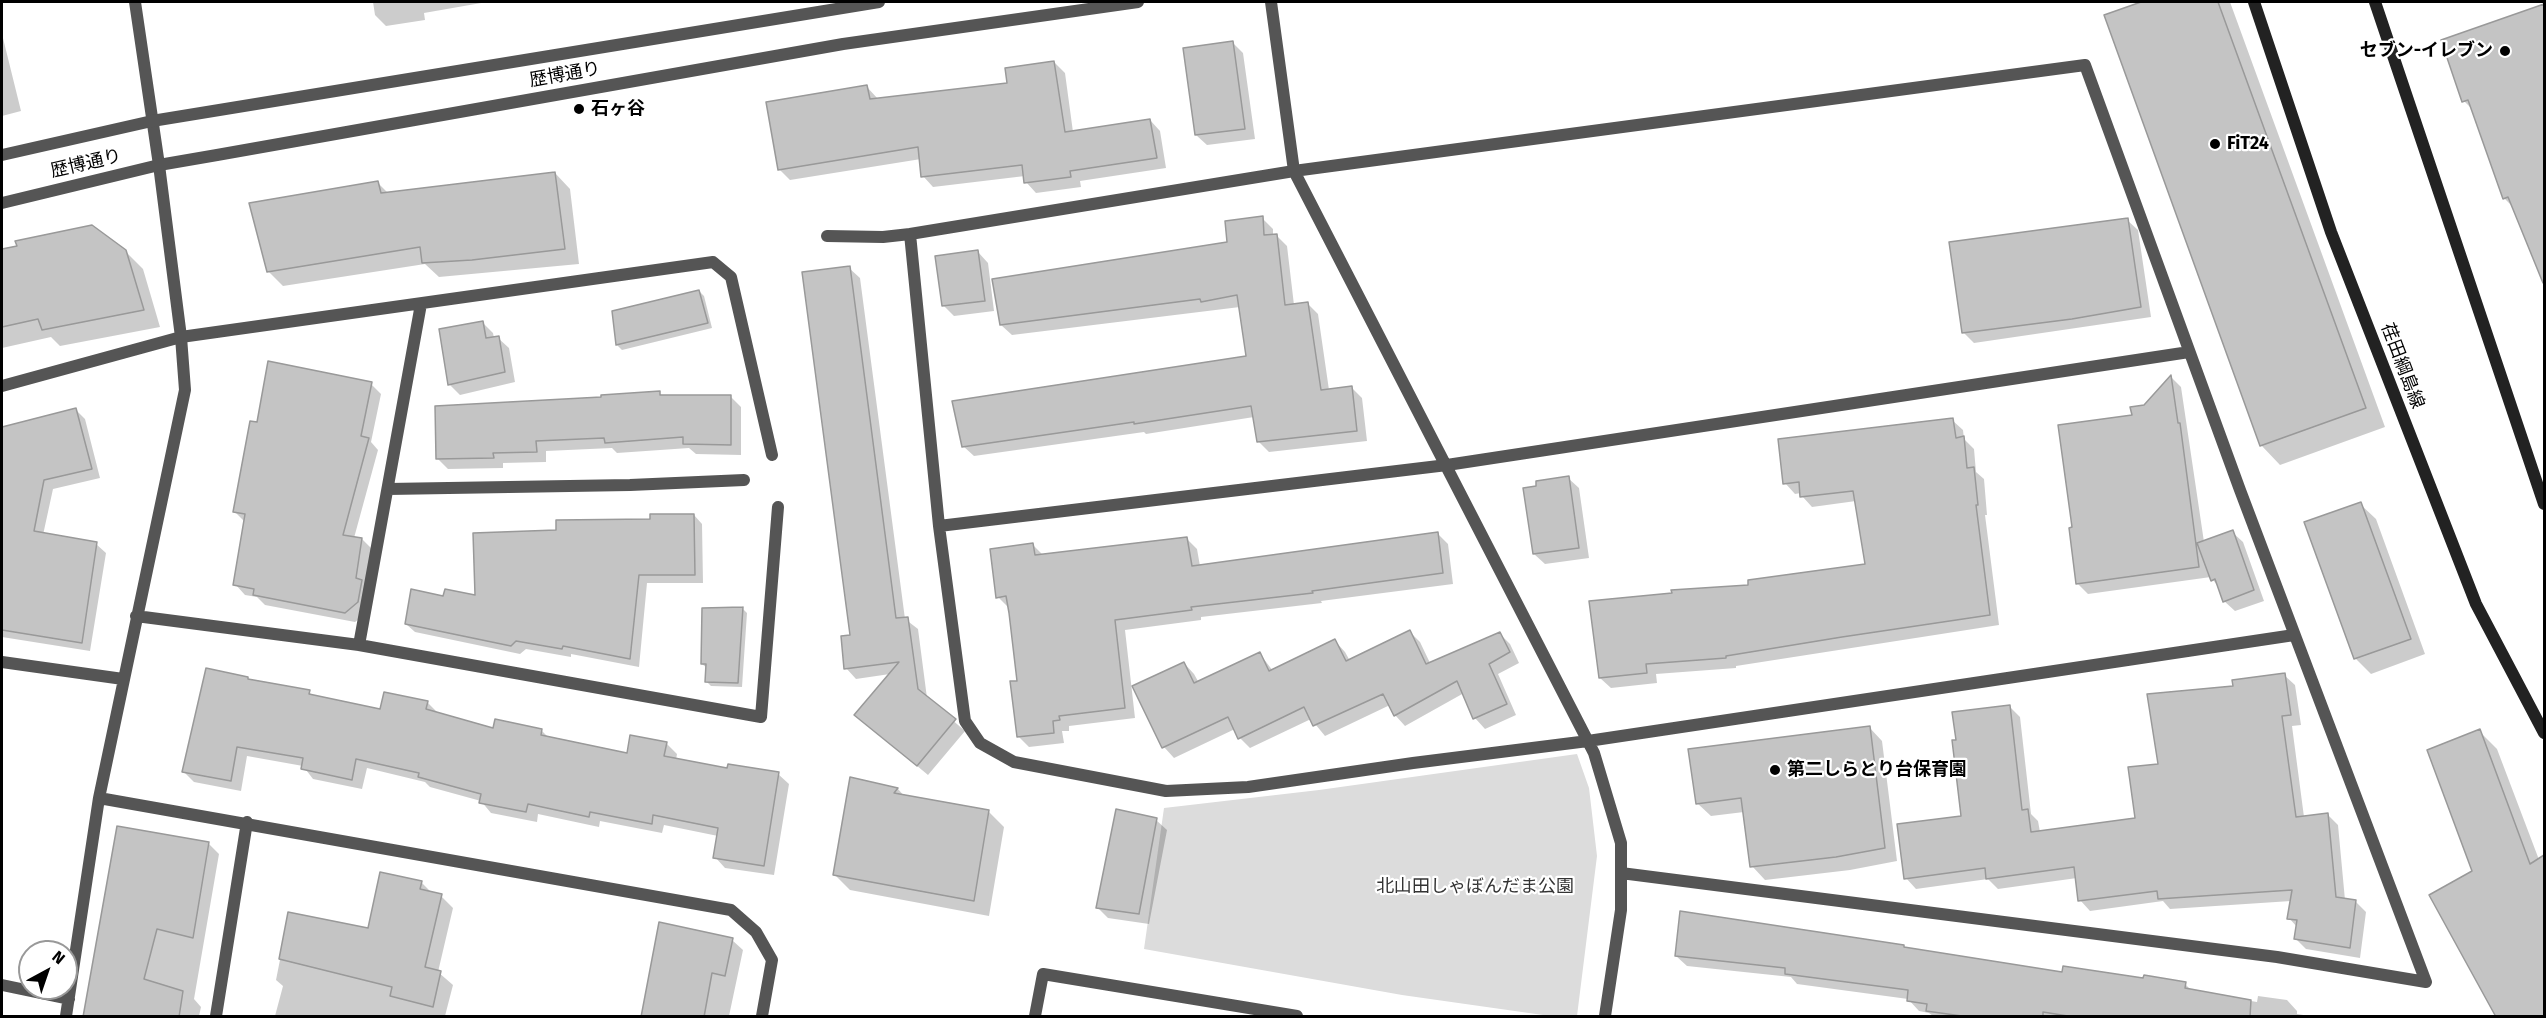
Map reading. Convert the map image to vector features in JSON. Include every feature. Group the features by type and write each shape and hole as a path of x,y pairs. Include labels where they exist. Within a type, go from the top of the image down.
{"main road":[{"name":"荏田綱島線","path":"2254,2 2331,232 2476,604 2544,733"},
{"path":"2374,2 2544,504"}],"street":[{"path":"78,940 99,798 185,390 181,337 159,165 135,2"},
{"name":"歴博通り","path":"2,154 152,121 879,2"},
{"name":"歴博通り","path":"2,203 159,165 843,44 1138,2"},
{"path":"1271,2 1294,171 1594,753 1621,843 1621,910 1605,1017"},
{"path":"827,236 882,237 910,234 1294,171 2085,64 2294,636 2426,982 2277,957 1621,873"},
{"path":"910,234 939,526 965,721 980,743 1014,762 1166,791 1248,787 1588,741 2294,636"},
{"path":"2,386 181,337 713,262 732,277 772,455"},
{"path":"359,645 421,304"},
{"path":"939,526 1447,465 2189,352"},
{"path":"388,489 630,485 744,480"},
{"path":"136,616 359,645 761,717 778,507"},
{"path":"2,662 123,679"},
{"path":"99,798 247,822 731,910 756,932 772,960 762,1017"},
{"path":"216,1017 247,822"},
{"path":"1035,1017 1043,974 1297,1017"},
{"path":"2,985 18,988"},
{"path":"66,1017 69,1000"}],"green space":[{"name":"北山田しゃぼんだま公園","path":"1577,754 1589,788 1597,856 1577,1016 1550,1016 1402,995 1144,949 1164,808 1319,790"}],"building":[{"path":"2141,2 2218,2 2366,408 2260,446 2104,15"},
{"path":"2544,4 2543,283 2508,197 2503,199 2468,100 2462,102 2441,40"},
{"path":"1233,41 1245,129 1195,135 1183,48"},
{"path":"1054,61 1065,132 1150,119 1157,158 1070,171 1071,177 1024,183 1022,165 921,177 918,147 778,170 766,102 867,85 870,99 1007,83 1005,68"},
{"path":"555,172 565,249 472,260 422,263 420,247 267,272 249,203 378,181 381,193"},
{"path":"1263,216 1264,235 1277,234 1285,305 1308,302 1321,390 1352,386 1357,431 1257,442 1251,406 962,447 952,401 1246,356 1237,295 1201,302 1200,299 1000,325 992,279 1227,242 1225,221"},
{"path":"2128,218 2141,307 2072,319 1962,333 1949,242"},
{"path":"92,225 126,250 144,310 42,330 38,319 2,327 2,249 17,246 15,241"},
{"path":"978,250 985,301 942,306 935,256"},
{"path":"850,266 896,618 908,617 918,689 956,719 917,766 854,715 899,662 844,669 841,636 850,635 802,272"},
{"path":"699,290 708,323 616,345 612,311"},
{"path":"483,321 486,338 499,336 505,372 448,385 439,329"},
{"path":"268,361 372,382 361,436 369,438 343,535 362,538 356,578 362,580 358,602 345,613 253,595 254,589 233,585 245,514 233,512 250,421 257,422"},
{"path":"2171,375 2178,423 2180,423 2199,567 2076,584 2069,528 2072,527 2058,425 2132,415 2130,407 2144,405"},
{"path":"660,391 660,395 731,395 731,445 683,444 683,437 605,443 604,438 536,441 537,452 493,453 494,458 436,459 435,406 601,397 601,395"},
{"path":"76,408 92,469 44,480 34,531 97,542 82,643 2,630 2,427"},
{"path":"1953,418 1956,438 1964,436 1967,468 1974,467 1978,505 1976,505 1990,615 1842,637 1726,656 1726,658 1646,664 1647,673 1599,678 1589,601 1672,593 1671,590 1748,585 1748,580 1865,564 1853,491 1800,497 1799,482 1783,484 1778,439"},
{"path":"1569,476 1579,548 1533,554 1523,488 1536,486 1536,481"},
{"path":"2361,502 2411,639 2354,659 2304,522"},
{"path":"650,514 694,514 695,575 639,575 630,659 563,646 562,649 516,641 511,646 405,624 411,589 443,596 445,589 475,595 473,533 556,530 556,520 650,519"},
{"path":"2233,530 2254,590 2223,602 2215,579 2211,581 2197,543"},
{"path":"1438,532 1443,573 1312,591 1313,593 1191,607 1192,610 1115,620 1125,708 1059,716 1060,720 1053,721 1054,733 1017,737 1010,681 1017,681 1009,613 1006,596 996,598 990,549 1033,543 1035,555 1187,537 1192,566"},
{"path":"743,607 738,683 705,682 706,664 701,664 702,608"},
{"path":"1410,630 1426,664 1500,632 1510,652 1489,664 1507,704 1473,719 1457,681 1394,716 1383,694 1313,726 1304,707 1238,739 1228,717 1162,748 1132,686 1184,662 1194,683 1260,652 1269,671 1335,639 1346,661"},
{"path":"206,668 248,677 248,679 310,690 309,694 380,709 384,692 428,701 426,709 493,728 495,719 542,729 541,735 627,753 630,735 667,742 664,756 727,768 728,764 779,772 764,866 713,858 718,828 653,815 652,824 590,812 589,817 528,804 526,812 479,803 481,794 418,777 419,773 356,759 352,780 301,769 303,758 237,747 231,781 182,772"},
{"path":"2285,673 2291,715 2282,716 2296,817 2328,813 2336,897 2356,900 2350,948 2294,939 2297,920 2287,919 2292,890 2158,899 2157,891 2078,901 2074,867 1986,879 1985,868 1904,879 1897,824 1961,816 1952,740 1956,740 1952,712 2010,705 2022,810 2028,809 2031,832 2135,818 2128,767 2158,764 2147,694 2233,686 2232,680"},
{"path":"1870,726 1885,848 1836,857 1750,867 1741,798 1696,804 1688,749"},
{"path":"2480,729 2530,864 2544,855 2544,1017 2496,1017 2429,895 2472,871 2427,750"},
{"path":"850,777 898,788 894,793 989,810 974,901 833,875"},
{"path":"1116,809 1157,818 1139,914 1096,908"},
{"path":"117,826 209,842 193,938 157,929 144,979 183,991 179,1017 83,1017"},
{"path":"380,872 422,881 420,889 442,894 425,967 441,971 433,1007 390,996 392,987 279,959 288,912 368,928"},
{"path":"1680,911 2062,972 2063,966 2186,982 2185,988 2251,1000 2250,1017 2074,1017 2043,1012 2043,1017 1969,1017 1926,1011 1927,1004 1907,1001 1908,990 1785,974 1785,968 1675,956"},
{"path":"659,922 733,938 725,976 712,973 704,1017 641,1017"}],"place":[{"name":"セブン-イレブン","path":"2505,51"},
{"name":"石ヶ谷","path":"579,109"},
{"name":"FiT24","path":"2215,144"},
{"name":"第二しらとり台保育園","path":"1775,770"}]}
